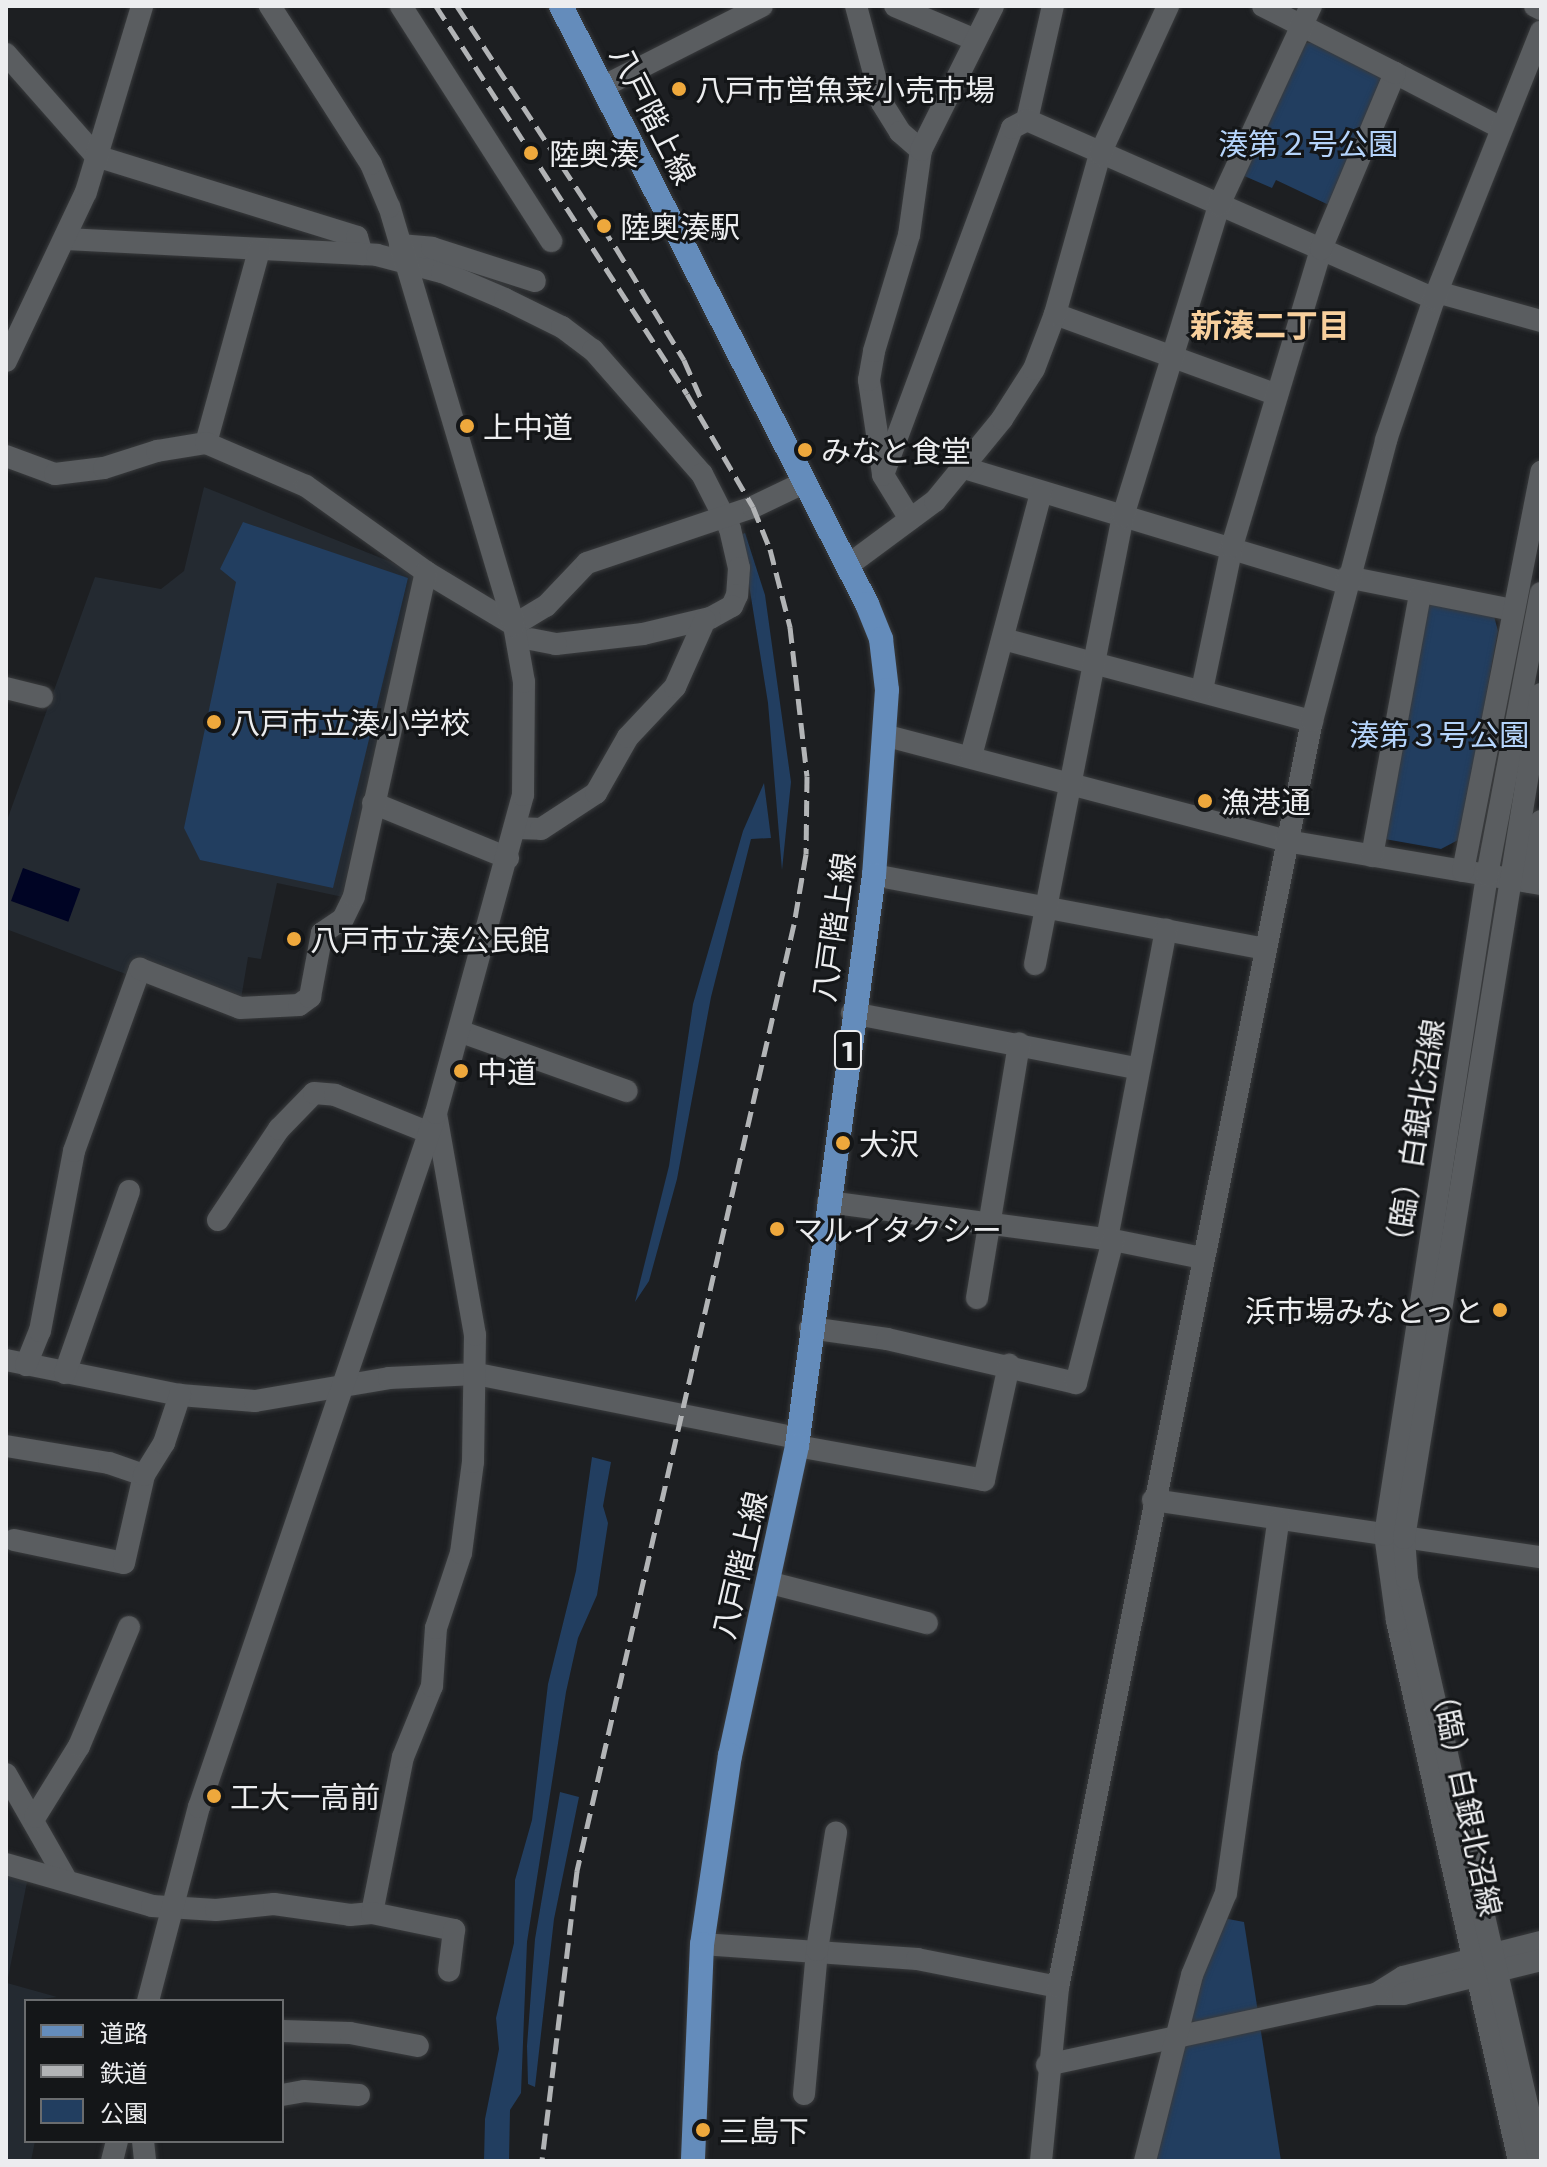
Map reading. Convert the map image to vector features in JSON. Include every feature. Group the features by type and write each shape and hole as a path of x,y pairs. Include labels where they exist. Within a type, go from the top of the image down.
{"main road":[{"name":"八戸階上線","path":"561,6 847,566 881,639 887,736 874,875 852,1013 797,1442 730,1755 702,1944 693,2161"}],"street":[{"path":"6,361 66,239 96,156 142,6"},
{"path":"148,1999 170,1906 433,1123 523,795 526,734 522,632 402,253 371,164 270,6"},
{"path":"401,6 551,241"},
{"path":"604,86 762,6"},
{"path":"856,6 874,87 900,132 921,150"},
{"path":"895,6 975,40"},
{"path":"910,519 883,475 869,380 909,235 921,150 993,6"},
{"path":"883,475 1012,128 1027,120 1053,6"},
{"path":"847,566 935,501 964,468 1034,369 1055,314 1100,154 1168,6"},
{"path":"1263,6 1501,128"},
{"path":"1035,964 1123,516 1219,205 1311,6"},
{"path":"1535,6 1541,9"},
{"path":"1041,2161 1047,2065 1058,1987 1153,1500 1312,721 1346,580 1386,440 1436,295 1541,32"},
{"path":"6,54 96,156 357,237 362,254"},
{"path":"1202,690 1232,546 1321,249 1395,73"},
{"path":"1027,120 1321,249 1436,295 1541,321"},
{"path":"66,239 362,254 402,253 432,248 535,281"},
{"path":"206,443 259,250"},
{"path":"6,456 55,474 104,468 157,451 206,443 306,486 426,572 522,632 565,643 705,620 732,606 737,595 739,568 725,515 702,474 593,350 562,327 402,253"},
{"path":"1055,314 1277,395"},
{"path":"964,468 1346,580 1512,610"},
{"path":"1463,871 1541,472"},
{"path":"522,632 587,563 725,515 803,483"},
{"path":"971,756 1041,492"},
{"path":"426,572 354,896 343,919 322,933 310,997 299,1005 240,1008 140,969 74,1151 40,1331 16,1362 180,1395 255,1401 389,1378 477,1374 984,1480 1009,1365"},
{"name":"（臨）白銀北沼線","path":"1519,2161 1484,1965 1407,1579 1394,1536 1541,593"},
{"path":"1372,856 1420,594"},
{"path":"516,828 541,829 596,793 628,737 675,687 705,620"},
{"path":"1003,639 1312,721"},
{"path":"6,688 42,697"},
{"name":"（臨）白銀北沼線","path":"1508,817 1541,694"},
{"path":"887,736 1286,841 1535,883 1541,821"},
{"path":"373,803 508,858"},
{"path":"874,875 1264,949"},
{"path":"810,1328 1009,1365 1076,1383 1110,1240 1166,930"},
{"path":"852,1013 1019,1043 1139,1069"},
{"path":"459,1031 627,1091"},
{"path":"977,1298 1019,1043"},
{"path":"218,1220 279,1129 314,1093 335,1095 433,1123"},
{"path":"372,1913 403,1757 432,1686 438,1618 465,1529 477,1374 433,1123"},
{"path":"65,1373 129,1191"},
{"path":"828,1202 1110,1240 1202,1258"},
{"path":"14,1540 124,1563 144,1475 164,1443 180,1395"},
{"path":"6,1446 109,1463 144,1475"},
{"path":"1153,1500 1278,1521 1541,1557"},
{"path":"1145,2161 1192,1975 1226,1893 1278,1521"},
{"path":"767,1582 927,1623"},
{"path":"35,1817 79,1746 129,1627"},
{"path":"6,1774 35,1817 67,1881"},
{"path":"804,2094 817,1950 836,1833"},
{"path":"6,1864 170,1906 216,1910 274,1904 350,1915 372,1913 454,1930 449,1971"},
{"path":"1047,2065 1178,2033 1376,1994 1403,1994 1541,1942"},
{"path":"702,1944 917,1959 1058,1987"},
{"path":"1484,1965 1541,1960"},
{"name":"（臨）白銀北沼線","path":"1484,1965 1540,2161"},
{"path":"284,2031 350,2033 418,2046"},
{"path":"284,2095 304,2091 359,2095"}],"shaded area":[{"name":"八戸市立湊小学校","path":"204,487 416,572 343,897 277,883 261,959 248,957 241,999 131,976 6,929 6,823 95,577 161,589 184,571"},
{"path":"23,868 80,889 68,922 11,901"},
{"path":"6,1871 28,1877 7,1983 57,1997 24,1999 24,2143 35,2143 31,2161 6,2161"}],"green space":[{"name":"湊第２号公園","path":"1316,42 1379,74 1382,83 1331,206 1276,180 1272,188 1242,175 1306,43"},
{"path":"243,522 408,578 333,888 200,860 184,828 236,582 220,569"},
{"path":"745,533 765,595 791,782 782,870 768,703 741,535"},
{"name":"湊第３号公園","path":"1422,603 1494,616 1498,631 1460,839 1441,849 1379,838"},
{"path":"764,783 771,838 751,839 711,997 677,1179 649,1281 635,1302 669,1166 693,1004 743,831"},
{"path":"592,1457 611,1462 603,1506 608,1523 597,1595 578,1638 566,1692 527,1942 521,2093 510,2110 509,2161 484,2161 485,2119 499,2049 496,2018 514,1943 515,1880 532,1820 548,1684 576,1571"},
{"path":"560,1792 579,1797 554,1919 535,2087 528,2084 527,2046 535,1939"},
{"path":"1223,1918 1244,1922 1281,2161 1156,2161 1191,2011"}],"railway":[{"path":"436,6 687,394 753,507 770,549 790,627 807,776 806,854 794,924 577,1871 542,2161"},
{"path":"457,6 616,248 684,360 703,403"}],"place":[{"name":"八戸市営魚菜小売市場","path":"679,89"},
{"name":"陸奥湊","path":"531,153"},
{"name":"陸奥湊駅","path":"604,226"},
{"name":"上中道","path":"467,426"},
{"name":"みなと食堂","path":"805,450"},
{"name":"八戸市立湊小学校","path":"214,722"},
{"name":"漁港通","path":"1205,801"},
{"name":"八戸市立湊公民館","path":"294,939"},
{"name":"中道","path":"461,1071"},
{"name":"大沢","path":"843,1143"},
{"name":"マルイタクシー","path":"777,1229"},
{"name":"浜市場みなとっと","path":"1500,1310"},
{"name":"工大一高前","path":"214,1796"},
{"name":"三島下","path":"703,2130"}],"district":[{"name":"新湊二丁目","path":"1270,324"}]}
